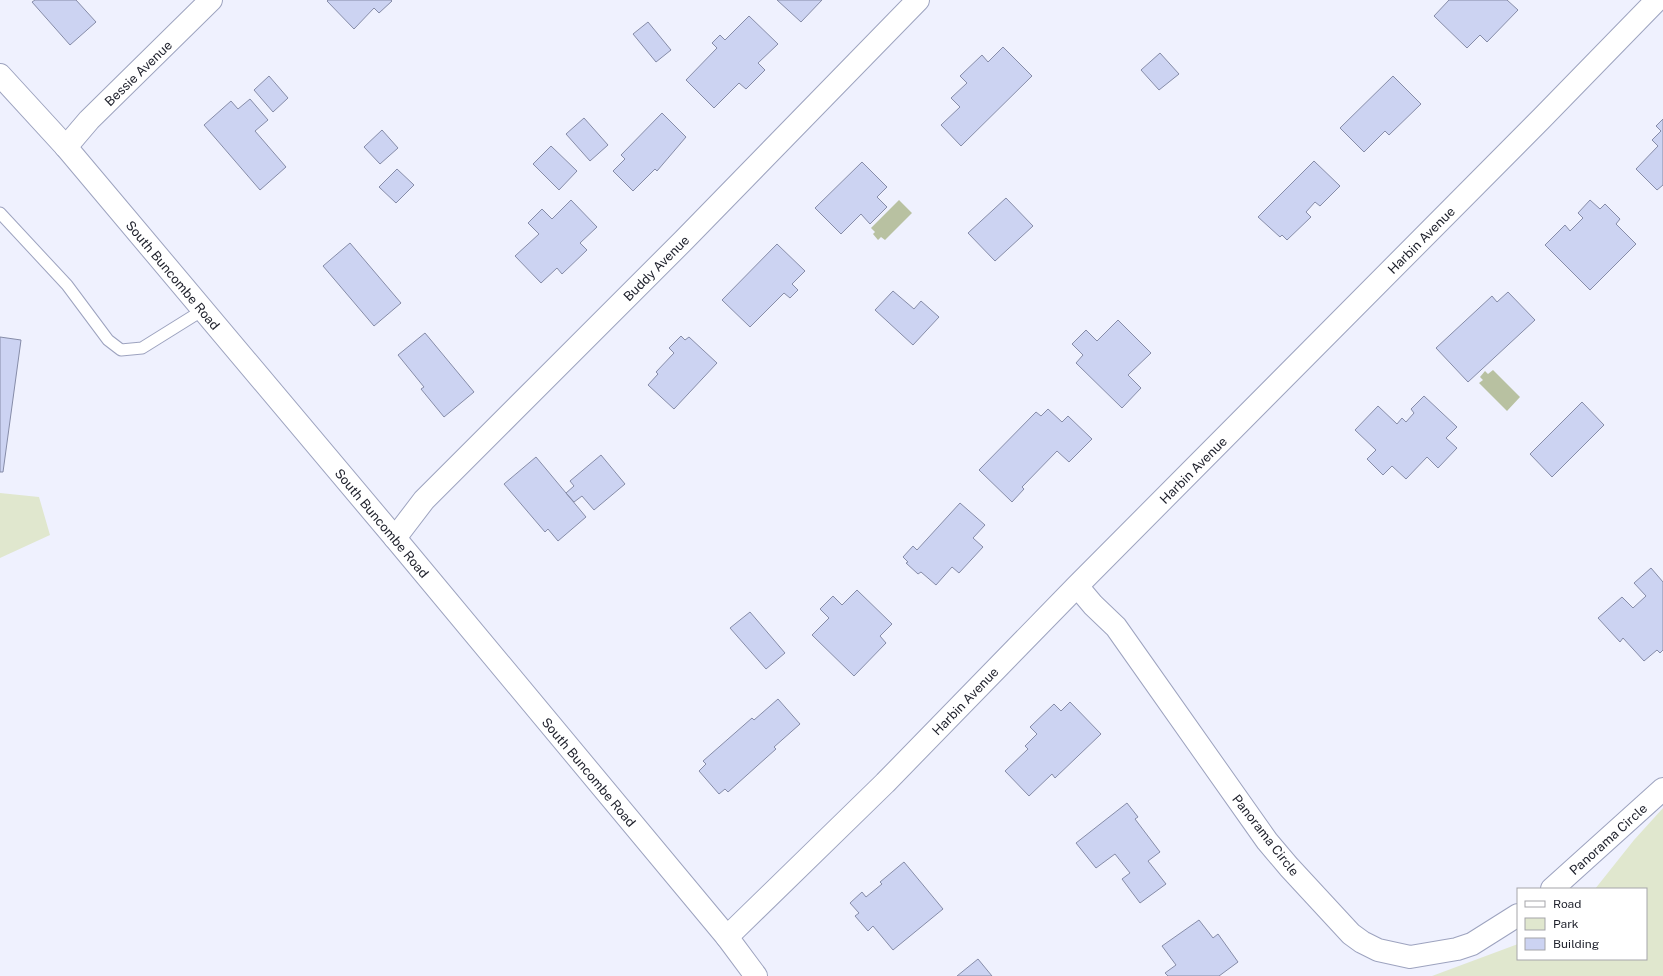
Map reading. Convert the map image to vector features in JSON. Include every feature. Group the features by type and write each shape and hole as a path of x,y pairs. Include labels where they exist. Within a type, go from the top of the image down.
{"street":[{"name":"Bessie Avenue","path":"66,147 89,120 211,0"},
{"name":"Buddy Avenue","path":"395,538 424,500 684,240 918,0"},
{"name":"Harbin Avenue","path":"727,938 885,783 1077,586 1542,118 1656,0"},
{"name":"South Buncombe Road","path":"0,75 66,147 395,538 727,938 756,976"},
{"name":"Panorama Circle","path":"1077,586 1093,605 1116,627 1266,841 1351,934 1378,950 1410,957 1457,949 1472,944 1517,916"},
{"name":"Panorama Circle","path":"1553,888 1663,789"}],"lane":[{"path":"0,213 67,285 108,340 121,350 142,348 203,310"}],"green space":[{"path":"0,493 39,497 50,535 0,558"},
{"path":"1663,808 1663,976 1432,976 1517,944 1517,960 1647,960 1647,888 1596,888 1634,840"}],"shaded area":[{"path":"899,200 912,213 885,240 881,237 878,240 873,234 875,232 871,228"},
{"path":"1493,370 1520,397 1507,411 1479,383 1483,380 1480,377 1485,371 1488,374"}],"building":[{"path":"35,0 76,0 96,22 70,45 32,2"},
{"path":"777,0 822,0 801,22"},
{"path":"1449,0 1507,0 1518,10 1487,42 1480,35 1467,48 1434,16"},
{"path":"327,1 392,1 379,13 374,8 354,29"},
{"path":"749,16 778,44 758,63 765,70 746,89 739,83 714,108 686,80 717,48 712,43 720,35 725,40"},
{"path":"648,22 671,50 656,62 633,34"},
{"path":"1003,47 1032,76 961,146 941,125 960,107 951,98 967,83 960,76 982,55 988,62"},
{"path":"1160,53 1179,74 1159,90 1141,70"},
{"path":"269,76 288,98 273,112 254,90"},
{"path":"1393,76 1421,104 1389,135 1385,131 1364,152 1340,128"},
{"path":"250,99 268,120 255,131 286,167 260,190 204,125 231,101 238,109"},
{"path":"662,113 686,137 657,171 655,169 633,191 613,171 625,159 621,155"},
{"path":"584,118 608,145 590,161 566,134"},
{"path":"1663,119 1663,185 1657,190 1636,169 1658,146 1652,140 1661,131 1656,126"},
{"path":"382,130 398,148 380,164 364,147"},
{"path":"551,146 577,171 559,190 533,164"},
{"path":"1314,161 1340,186 1320,206 1315,202 1306,212 1311,217 1287,240 1282,235 1280,237 1258,217"},
{"path":"862,162 887,187 877,197 887,207 870,224 861,214 841,234 815,208"},
{"path":"397,169 414,185 396,203 379,187"},
{"path":"1006,198 1033,226 995,261 968,233"},
{"path":"571,200 597,227 580,243 587,250 562,274 557,268 541,283 515,256 539,234 528,223 542,209 552,219"},
{"path":"1590,200 1600,209 1605,204 1620,219 1616,224 1636,244 1590,290 1545,245 1565,225 1570,231 1583,218 1578,213"},
{"path":"350,243 401,303 374,326 323,266"},
{"path":"777,244 805,271 792,284 798,290 790,298 784,293 750,327 722,300"},
{"path":"893,291 914,309 921,301 939,317 913,345 875,310"},
{"path":"1508,292 1535,320 1468,382 1436,348 1492,296 1497,302"},
{"path":"1118,320 1151,353 1128,375 1141,388 1122,408 1076,363 1083,355 1072,344 1086,330 1097,341"},
{"path":"425,333 474,392 444,417 421,389 424,387 398,355"},
{"path":"681,336 685,340 689,337 717,363 674,409 648,385 658,374 656,372 674,353 669,348"},
{"path":"0,337 21,340 3,472 0,472"},
{"path":"1424,396 1457,427 1446,438 1457,448 1438,468 1427,457 1406,479 1392,466 1383,475 1367,459 1376,450 1355,430 1378,406 1397,424 1402,418 1406,422 1414,413 1411,409"},
{"path":"1582,402 1604,425 1552,477 1530,454"},
{"path":"1048,409 1062,422 1068,416 1092,439 1069,462 1057,451 1022,487 1024,489 1012,502 979,470 1036,412 1041,416"},
{"path":"601,455 625,484 594,510 582,496 574,502 566,493 574,486 570,481"},
{"path":"536,457 586,517 558,541 548,529 545,532 504,484"},
{"path":"960,503 985,525 973,538 983,547 959,573 952,567 936,585 921,572 918,574 906,563 908,562 903,557 913,546 917,550"},
{"path":"1651,568 1663,582 1663,650 1660,653 1657,650 1644,661 1623,638 1620,642 1598,618 1622,597 1633,608 1646,596 1634,583"},
{"path":"857,590 892,624 880,636 886,643 854,676 812,635 829,618 820,609 833,596 842,605"},
{"path":"750,612 785,653 766,669 730,628"},
{"path":"778,699 800,724 774,747 776,749 728,792 725,789 719,794 699,771 706,764 703,761 752,718 754,720"},
{"path":"1070,702 1101,734 1055,778 1052,774 1029,796 1005,771 1028,749 1025,746 1037,734 1030,727 1054,704 1061,711"},
{"path":"1127,803 1138,817 1135,819 1160,852 1148,861 1166,884 1140,903 1122,879 1130,873 1115,854 1096,868 1076,843"},
{"path":"904,862 943,909 893,950 873,926 868,931 855,916 859,913 850,903 862,892 866,897 882,884 880,882"},
{"path":"1199,920 1213,938 1218,934 1238,962 1219,976 1168,976 1165,973 1176,965 1162,946"},
{"path":"978,959 992,976 957,976"}]}
